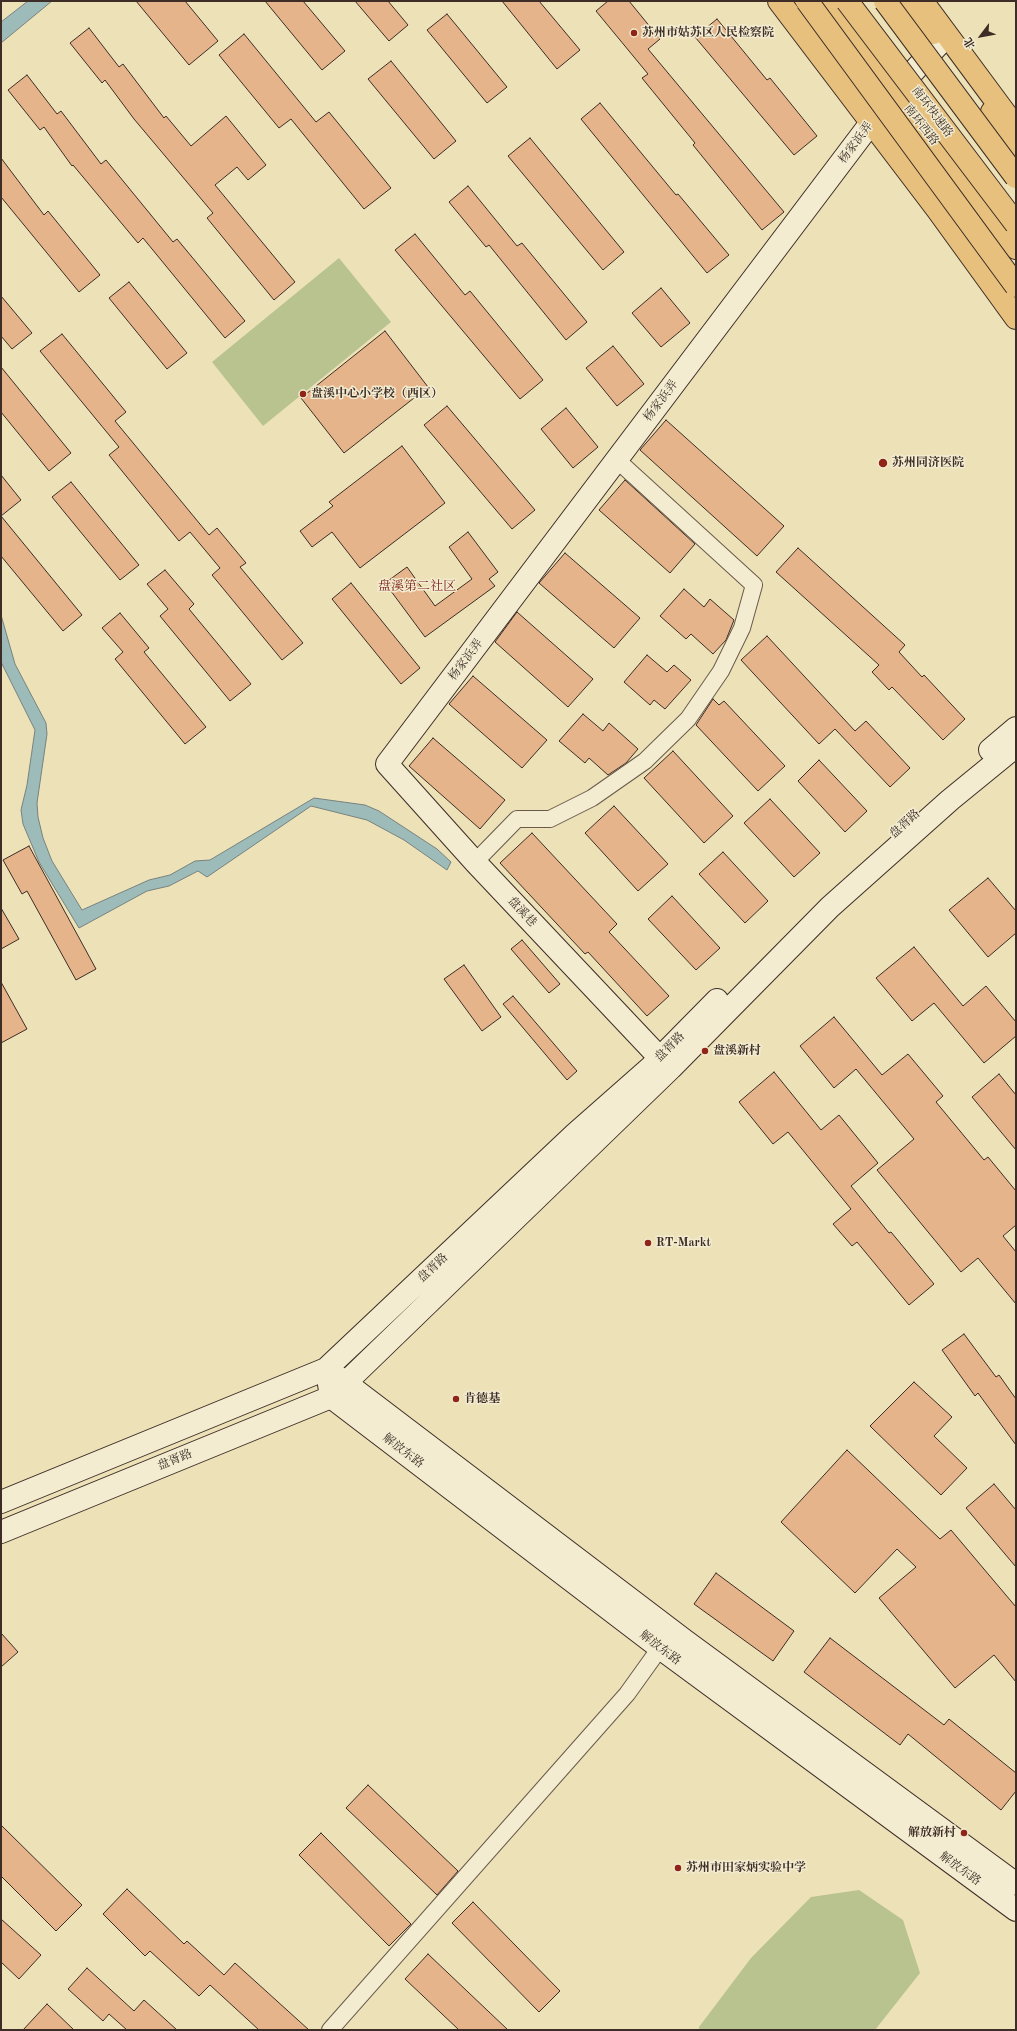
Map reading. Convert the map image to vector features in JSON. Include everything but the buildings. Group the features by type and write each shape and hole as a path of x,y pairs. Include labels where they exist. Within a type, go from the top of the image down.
{"main road":[{"path":"779,1 1016,318"},
{"path":"807,1 1016,286"},
{"name":"南环西路","path":"826,1 1016,248"},
{"name":"南环快速路","path":"847,1 1016,224"},
{"path":"885,1 1016,176"},
{"path":"908,1 1016,145"},
{"path":"922,1 1016,128"},
{"name":"杨家浜弄","path":"387,764 895,91 940,43"},
{"name":"盘胥路","path":"1,1502 326,1369 569,1140 650,1067 825,896 943,789 1016,728"},
{"name":"盘胥路","path":"1,1532 338,1390 671,1068 830,907 950,800 1016,746"},
{"name":"盘溪巷","path":"387,764 475,862 659,1057"},
{"path":"326,1369 338,1390"},
{"name":"解放东路","path":"338,1390 660,1648 1016,1910"},
{"name":"解放东路","path":"338,1390 678,1636 1016,1884"}],"street":[{"path":"475,862 517,820 550,819 592,798 645,761 688,719 721,671 742,628 754,585 617,460"},
{"path":"330,2030 627,1694 660,1648"}],"green space":[{"path":"339,258 391,322 263,426 212,362"},
{"path":"859,1890 903,1920 920,1973 875,2030 699,2030 699,2027 751,1958 811,1897"}],"water":[{"path":"28,1 52,1 1,43 1,22"},
{"path":"1,615 15,664 46,723 47,734 37,803 38,817 43,838 52,861 82,910 149,880 170,875 195,861 210,860 314,798 365,805 379,811 437,849 451,862 447,870 404,840 367,820 311,806 207,877 198,871 169,886 147,891 79,928 39,862 23,824 21,810 27,785 35,730 1,662"}],"place":[{"name":"苏州市姑苏区人民检察院","path":"634,33"},
{"name":"盘溪中心小学校（西区）","path":"303,394"},
{"name":"苏州同济医院","path":"883,463"},
{"name":"盘溪新村","path":"705,1051"},
{"name":"RT-Markt","path":"648,1243"},
{"name":"肯德基","path":"456,1399"},
{"name":"解放新村","path":"964,1833"},
{"name":"苏州市田家炳实验中学","path":"678,1868"}],"district":[{"name":"盘溪第二社区","path":"417,587"}]}
